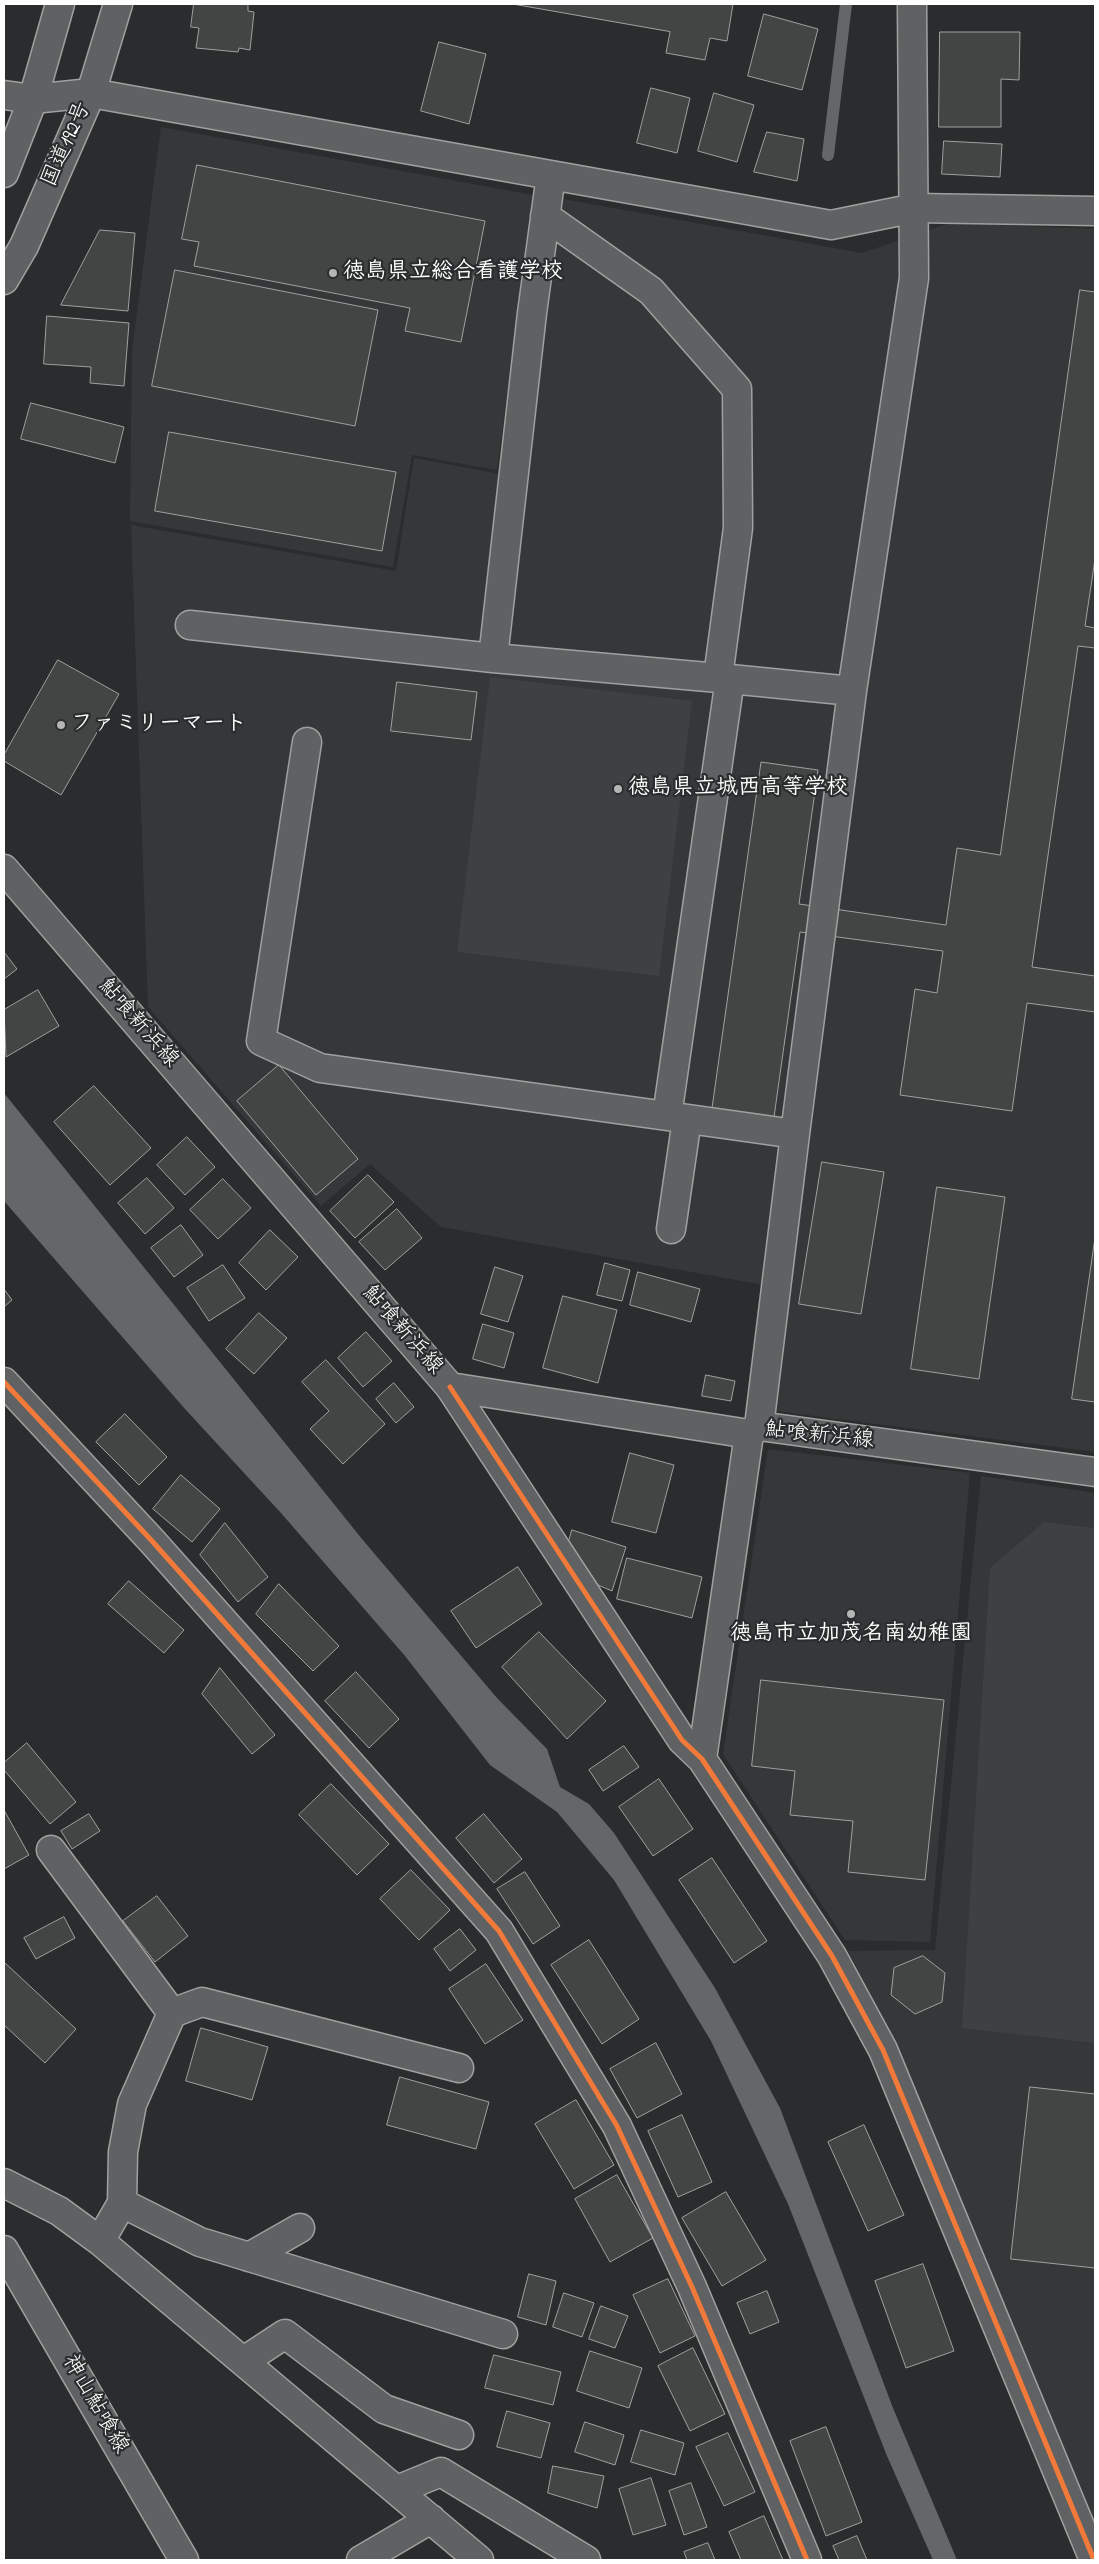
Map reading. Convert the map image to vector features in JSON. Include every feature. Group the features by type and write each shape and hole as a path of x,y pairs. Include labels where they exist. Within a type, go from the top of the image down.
{"main road":[{"path":"4,173 34,98 60,4"},
{"name":"国道192号","path":"4,280 24,246 91,93 118,4"},
{"path":"702,1759 754,1430 795,1134 852,692 914,278 915,208 912,4"},
{"path":"4,95 34,98 91,93 831,225 915,208 1095,211"},
{"path":"493,658 551,175"},
{"path":"545,216 651,291 737,389 738,528 724,678 677,1118 671,1229"},
{"path":"190,625 493,658 724,678 852,692"},
{"path":"307,742 260,1040 320,1068 795,1134"},
{"name":"鮎喰新浜線","path":"4,869 450,1387 754,1430 1095,1472"},
{"path":"4,1382 152,1541 499,1931 618,2126 692,2287 807,2560"},
{"path":"450,1387 682,1740 702,1759 832,1956 883,2050 1094,2560"},
{"path":"51,1850 172,2013"},
{"path":"100,2241 122,2203 123,2152 132,2104 172,2013 202,2002 459,2068"},
{"path":"4,2183 59,2211 100,2241 480,2560"},
{"path":"122,2203 200,2242 503,2334"},
{"path":"249,2257 300,2228"},
{"name":"神山鮎喰線","path":"4,2250 184,2560"},
{"path":"244,2362 285,2334 384,2409 459,2435"},
{"path":"397,2490 441,2472 586,2560"},
{"path":"361,2560 431,2519"}],"shaded area":[{"name":"徳島県立総合看護学校","path":"161,127 533,195 497,470 412,455 393,567 130,521 132,351"},
{"name":"徳島県立城西高等学校","path":"541,195 862,253 949,223 1095,229 1095,1452 752,1408 764,1285 441,1227 370,1164 321,1206 148,1007 131,525 396,571 414,458 500,474"},
{"path":"490,677 692,701 659,976 457,952"},
{"path":"4,1093 362,1539 497,1698 547,1749 560,1787 589,1804 614,1833 715,1988 780,2108 893,2408 957,2560 933,2560 887,2456 788,2204 711,2041 614,1880 557,1812 490,1765 405,1656 281,1513 185,1409 4,1201"},
{"name":"徳島市立加茂名南幼稚園","path":"768,1449 970,1473 930,1942 845,1940 723,1754"},
{"path":"981,1476 1095,1493 1095,2529 905,2063 848,1951 935,1950"},
{"path":"1044,1522 1095,1528 1095,2043 962,2028 990,1568"}],"building":[{"path":"194,4 248,4 248,11 254,12 250,50 239,48 238,52 196,48 199,28 191,27"},
{"path":"513,4 733,4 727,41 710,38 705,60 666,53 670,32"},
{"path":"764,14 818,29 802,90 748,76"},
{"path":"940,32 1020,32 1019,80 1001,79 1001,127 939,127"},
{"path":"439,42 486,54 469,124 421,111"},
{"path":"651,88 690,98 677,153 637,143"},
{"path":"714,93 754,105 737,162 698,151"},
{"path":"767,132 804,139 797,181 754,172"},
{"path":"944,141 1002,144 1000,177 942,174"},
{"path":"197,165 485,221 461,342 405,331 410,308 194,266 199,242 182,239"},
{"path":"100,230 135,233 128,311 61,305"},
{"path":"175,270 378,310 355,426 152,386"},
{"path":"1080,290 1095,292 1095,559 1085,626 1095,628 1095,648 1078,646 1032,967 1095,976 1095,1012 1027,1003 1012,1111 900,1095 915,989 937,993 943,951 800,932 774,1117 712,1108 761,762 818,770 799,904 946,925 957,848 1000,855"},
{"path":"47,316 129,323 124,386 90,383 91,367 44,364"},
{"path":"31,403 124,427 115,463 21,439"},
{"path":"169,432 396,472 382,551 155,511"},
{"name":"ファミリーマート","path":"58,660 119,694 61,795 4,761 4,755"},
{"path":"397,682 477,692 471,740 391,731"},
{"path":"4,952 17,969 4,979"},
{"path":"38,990 59,1026 6,1057 4,1010"},
{"path":"279,1065 358,1159 316,1195 237,1101"},
{"path":"94,1086 151,1148 110,1185 54,1122"},
{"path":"187,1137 215,1167 185,1195 157,1165"},
{"path":"822,1162 884,1172 861,1314 799,1304"},
{"path":"368,1175 394,1202 355,1238 330,1211"},
{"path":"147,1178 174,1208 145,1234 118,1203"},
{"path":"223,1179 251,1208 218,1239 190,1210"},
{"path":"937,1187 1005,1197 979,1379 911,1369"},
{"path":"397,1209 422,1238 385,1270 359,1242"},
{"path":"181,1225 203,1255 174,1277 151,1248"},
{"path":"270,1230 298,1257 266,1290 239,1263"},
{"path":"1095,1238 1095,1402 1072,1399"},
{"path":"605,1263 630,1270 622,1301 597,1295"},
{"path":"223,1265 245,1298 209,1321 187,1288"},
{"path":"495,1267 523,1276 508,1322 481,1314"},
{"path":"638,1272 700,1289 691,1322 630,1305"},
{"path":"4,1289 12,1300 4,1307"},
{"path":"563,1296 617,1310 598,1383 543,1368"},
{"path":"259,1313 287,1338 254,1374 226,1349"},
{"path":"483,1324 514,1333 504,1368 473,1359"},
{"path":"366,1332 392,1361 363,1387 338,1358"},
{"path":"326,1360 385,1424 343,1464 310,1429 329,1411 302,1382"},
{"path":"706,1375 735,1381 731,1401 702,1396"},
{"path":"394,1383 414,1407 396,1423 376,1399"},
{"path":"125,1414 167,1457 139,1485 96,1442"},
{"path":"630,1453 674,1465 656,1533 612,1522"},
{"path":"181,1475 220,1509 192,1542 153,1509"},
{"path":"225,1523 268,1577 238,1602 200,1555"},
{"path":"572,1530 626,1547 612,1591 598,1585 569,1541"},
{"path":"627,1558 702,1577 692,1618 617,1599"},
{"path":"518,1567 542,1604 476,1648 451,1611"},
{"path":"129,1581 184,1630 164,1653 108,1604"},
{"path":"279,1584 339,1646 313,1671 256,1614"},
{"path":"539,1632 606,1701 567,1739 502,1667"},
{"path":"220,1668 275,1735 252,1754 202,1694"},
{"path":"356,1672 399,1719 369,1748 325,1701"},
{"path":"761,1680 944,1700 925,1880 848,1872 853,1821 790,1815 795,1771 752,1766"},
{"path":"27,1743 76,1802 50,1824 4,1770 4,1763"},
{"path":"624,1746 639,1767 603,1791 589,1770"},
{"path":"659,1779 693,1829 653,1856 619,1807"},
{"path":"331,1784 389,1844 357,1875 299,1815"},
{"path":"4,1810 29,1855 4,1869"},
{"path":"89,1814 100,1831 72,1849 61,1831"},
{"path":"484,1814 522,1859 494,1883 456,1838"},
{"path":"712,1858 767,1941 734,1963 679,1880"},
{"path":"411,1870 450,1910 419,1940 380,1899"},
{"path":"525,1872 560,1926 533,1944 497,1889"},
{"path":"157,1896 188,1936 155,1962 123,1921"},
{"path":"64,1917 75,1938 36,1959 24,1938"},
{"path":"460,1929 476,1950 450,1971 434,1949"},
{"path":"589,1940 639,2019 602,2044 551,1965"},
{"path":"923,1956 945,1973 942,2002 915,2014 891,1995 894,1968"},
{"path":"4,1962 76,2029 45,2063 4,2025"},
{"path":"486,1964 523,2020 485,2044 449,1989"},
{"path":"201,2028 268,2047 252,2100 186,2081"},
{"path":"656,2043 682,2094 637,2118 610,2069"},
{"path":"400,2077 489,2102 476,2149 387,2125"},
{"path":"1030,2087 1095,2094 1095,2268 1011,2259"},
{"path":"576,2100 614,2165 574,2189 535,2124"},
{"path":"682,2115 712,2182 678,2197 648,2131"},
{"path":"864,2125 904,2215 868,2231 828,2142"},
{"path":"617,2175 653,2238 610,2262 575,2199"},
{"path":"726,2192 766,2260 722,2286 682,2218"},
{"path":"923,2264 954,2351 906,2368 875,2281"},
{"path":"529,2274 556,2281 546,2325 518,2317"},
{"path":"668,2279 695,2336 660,2353 633,2295"},
{"path":"767,2291 779,2322 750,2334 737,2303"},
{"path":"564,2293 594,2303 582,2337 553,2327"},
{"path":"601,2306 628,2316 615,2348 589,2339"},
{"path":"693,2348 725,2414 690,2431 658,2366"},
{"path":"590,2351 642,2368 629,2408 577,2391"},
{"path":"494,2355 561,2372 553,2405 485,2388"},
{"path":"507,2411 550,2423 541,2458 497,2447"},
{"path":"585,2422 624,2435 615,2465 575,2452"},
{"path":"826,2427 862,2522 826,2536 790,2441"},
{"path":"641,2430 684,2443 675,2475 631,2462"},
{"path":"728,2433 755,2492 724,2506 696,2447"},
{"path":"553,2466 604,2476 597,2508 548,2493"},
{"path":"651,2478 666,2525 633,2535 619,2489"},
{"path":"691,2483 707,2527 684,2535 669,2491"},
{"path":"764,2516 783,2560 741,2560 729,2532"},
{"path":"857,2536 867,2560 839,2560 833,2546"},
{"path":"708,2543 715,2560 687,2560 684,2552"}],"waterway":[{"path":"828,155 846,4"}],"cycle path":[{"path":"4,1382 152,1541 499,1931 617,2126 692,2287 807,2560"},
{"path":"450,1387 682,1740 702,1759 832,1956 883,2050 1094,2560"}],"place":[{"name":"徳島県立総合看護学校","path":"333,273"},
{"name":"ファミリーマート","path":"61,725"},
{"name":"徳島県立城西高等学校","path":"618,789"},
{"name":"徳島市立加茂名南幼稚園","path":"851,1614"}]}
